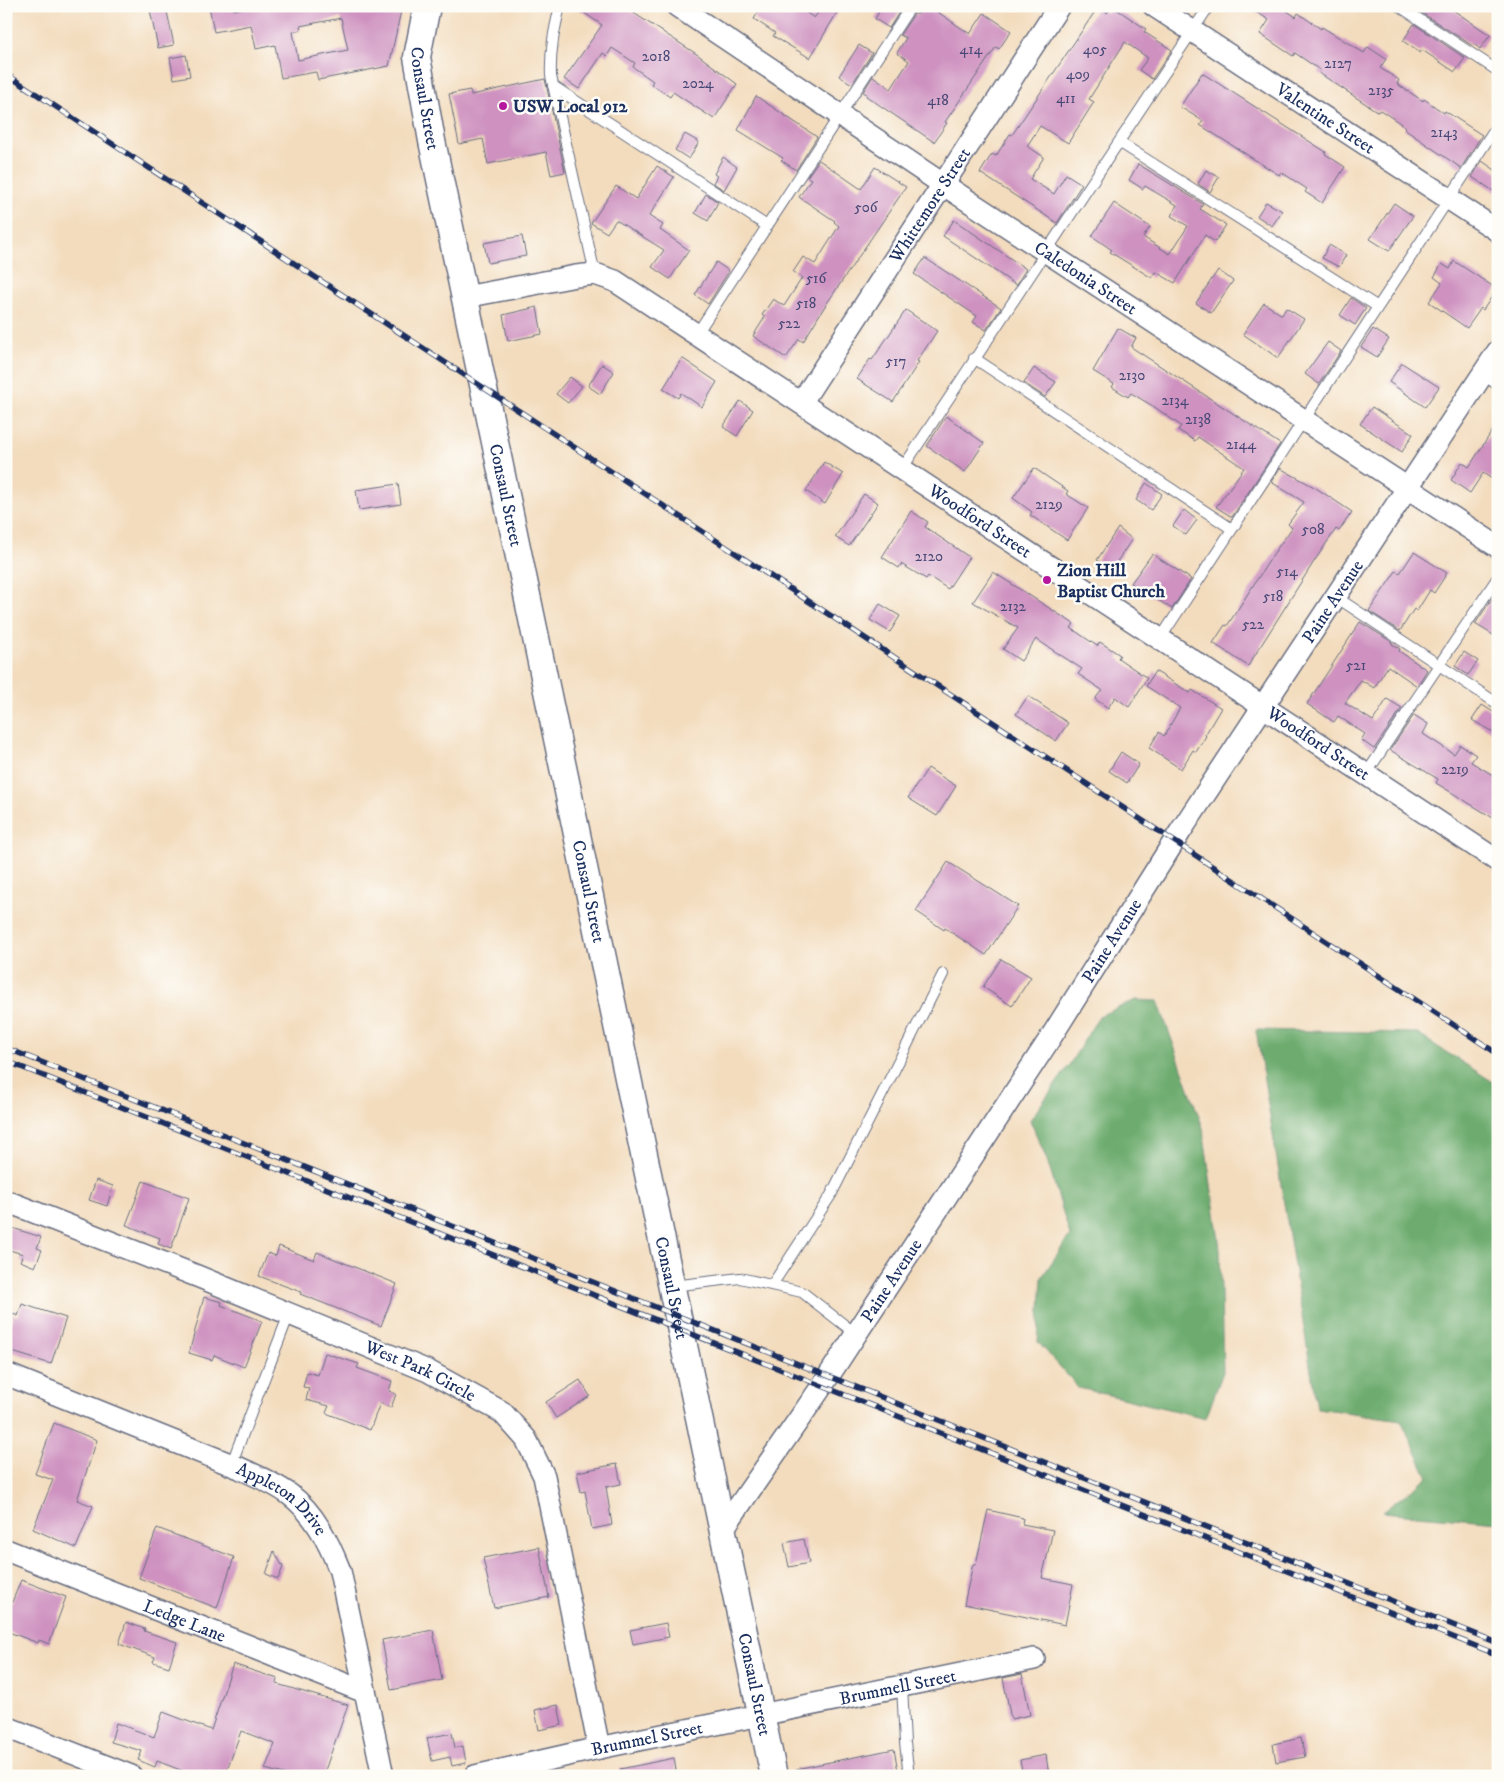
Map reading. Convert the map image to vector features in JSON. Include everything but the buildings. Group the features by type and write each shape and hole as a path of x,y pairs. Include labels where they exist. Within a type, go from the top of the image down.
{"street":[{"name":"Consaul Street","path":"426,6 417,57 432,141 774,1776"},
{"name":"Caledonia Street","path":"677,6 944,185 1498,547"},
{"name":"Whittemore Street","path":"801,403 1059,6"},
{"name":"Valentine Street","path":"1154,6 1498,231"},
{"path":"465,297 596,274"},
{"name":"Woodford Street","path":"596,274 615,282 801,403 1498,861"},
{"name":"Paine Avenue","path":"723,1529 822,1386 1056,1028 1180,832 1407,487 1490,379 1498,350"},
{"name":"West Park Circle","path":"6,1201 428,1371 502,1412 526,1439 544,1476 599,1748"},
{"name":"Appleton Drive","path":"6,1374 231,1465 267,1481 290,1494 315,1521 331,1547 340,1572 384,1776"},
{"name":"Ledge Lane","path":"6,1550 365,1692"},
{"name":"Brummell Street","path":"762,1715 1034,1659"},
{"name":"Brummel Street","path":"475,1776 599,1748 762,1715"},
{"path":"6,1727 131,1776"}],"lane":[{"path":"560,6 550,53 553,86 596,274"},
{"path":"696,335 911,6"},
{"path":"902,469 1209,6"},
{"path":"1399,6 1498,71"},
{"path":"553,86 768,226"},
{"path":"1160,639 1498,124"},
{"path":"1119,142 1378,307"},
{"path":"974,358 1232,529"},
{"path":"1366,774 1498,577"},
{"path":"1336,597 1498,704"},
{"path":"772,1285 831,1195 943,974"},
{"path":"672,1286 740,1278 802,1292 856,1334"},
{"path":"231,1465 289,1314"},
{"path":"902,1686 909,1776"}],"green space":[{"path":"1136,1000 1158,1001 1203,1128 1220,1248 1223,1372 1206,1418 1079,1388 1038,1342 1042,1277 1070,1235 1047,1160 1030,1120 1068,1067 1099,1016"},
{"path":"1256,1030 1416,1033 1498,1085 1498,1522 1382,1512 1428,1477 1401,1420 1317,1408"}],"railway":[{"path":"6,74 1498,1054"},
{"path":"6,1048 1498,1643"},
{"path":"6,1061 1498,1655"}],"place":[{"name":"USW Local 912","path":"503,106"},
{"name":"Zion Hill Baptist Church","path":"1047,580"}]}
